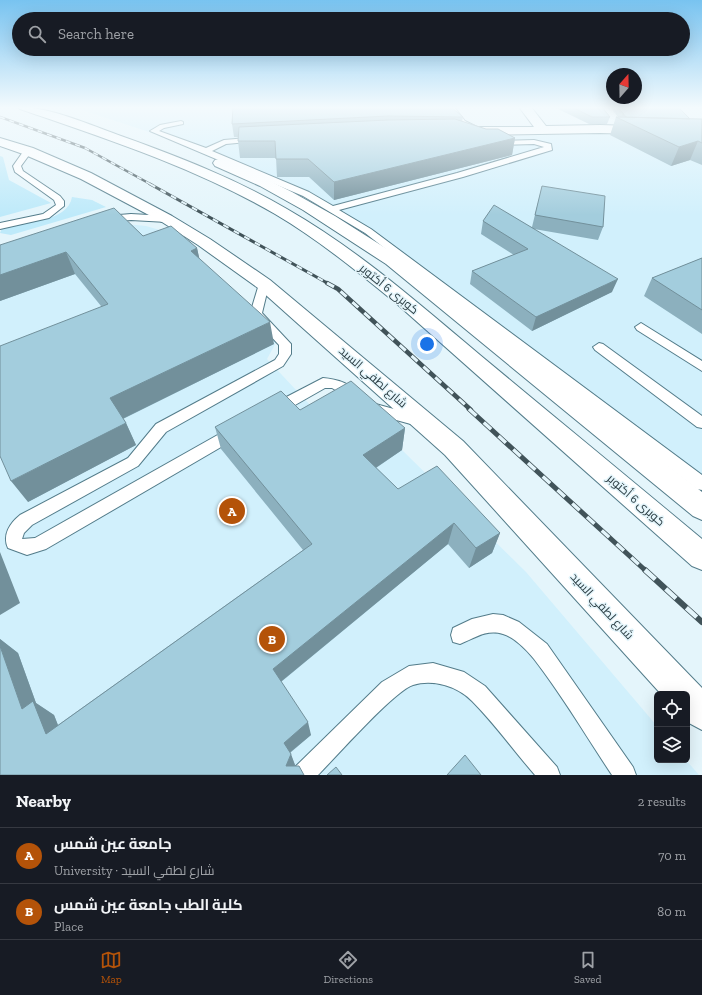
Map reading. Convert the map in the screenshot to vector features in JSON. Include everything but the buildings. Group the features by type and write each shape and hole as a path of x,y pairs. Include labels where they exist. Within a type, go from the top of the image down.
{"main road":[{"name":"شارع لطفي السيد","path":"4,143 28,151 86,176 167,219 204,242 264,284 454,448 681,691"},
{"name":"كوبرى 6 أكتوبر","path":"129,143 199,170 256,198 310,229 350,257 398,295 702,557"},
{"name":"كوبرى 6 أكتوبر","path":"161,143 223,165 276,189 332,220 386,256 702,508"},
{"path":"690,700 702,714"}],"lane":[{"path":"186,143 306,194 333,208 390,247 702,484"},
{"path":"206,151 221,143"},
{"path":"333,208 460,175 549,148 542,143"},
{"path":"0,226 46,216 60,206 60,201 57,198 19,172 18,166 28,151"},
{"path":"98,220 131,217 167,219"},
{"path":"246,426 40,544 20,548 14,543 13,535 18,526 26,520 133,462 161,428 279,363 285,354 285,344 256,314 264,284"},
{"path":"641,327 702,367"},
{"path":"599,347 702,423"},
{"path":"267,414 318,384 329,383 340,386 365,405 375,410 426,423"},
{"path":"460,635 474,626 490,623 508,626 525,636 540,651 625,775"},
{"path":"303,775 389,688 410,676 432,673 456,679 478,693 549,775"}],"shaded area":[{"path":"183,143 702,143 702,490 391,250 319,204 195,147"},
{"path":"0,156 3,157 9,180 51,203 0,217"},
{"path":"72,197 92,200 106,207 11,235 0,233 2,228 53,217 69,206"},
{"path":"126,224 146,226 163,231 278,339 267,359 311,406 351,403 402,450 526,572 654,722 654,763 689,763 699,775 0,775 0,268"}],"railway":[{"path":"72,143 85,148 152,185"},
{"path":"150,184 329,284"},
{"path":"327,283 338,289 471,410"},
{"path":"469,409 646,571"},
{"path":"645,570 702,622"}],"place":[{"name":"جامعة عين شمس","path":"232,511"},
{"name":"كلية الطب جامعة عين شمس","path":"272,639"}]}
